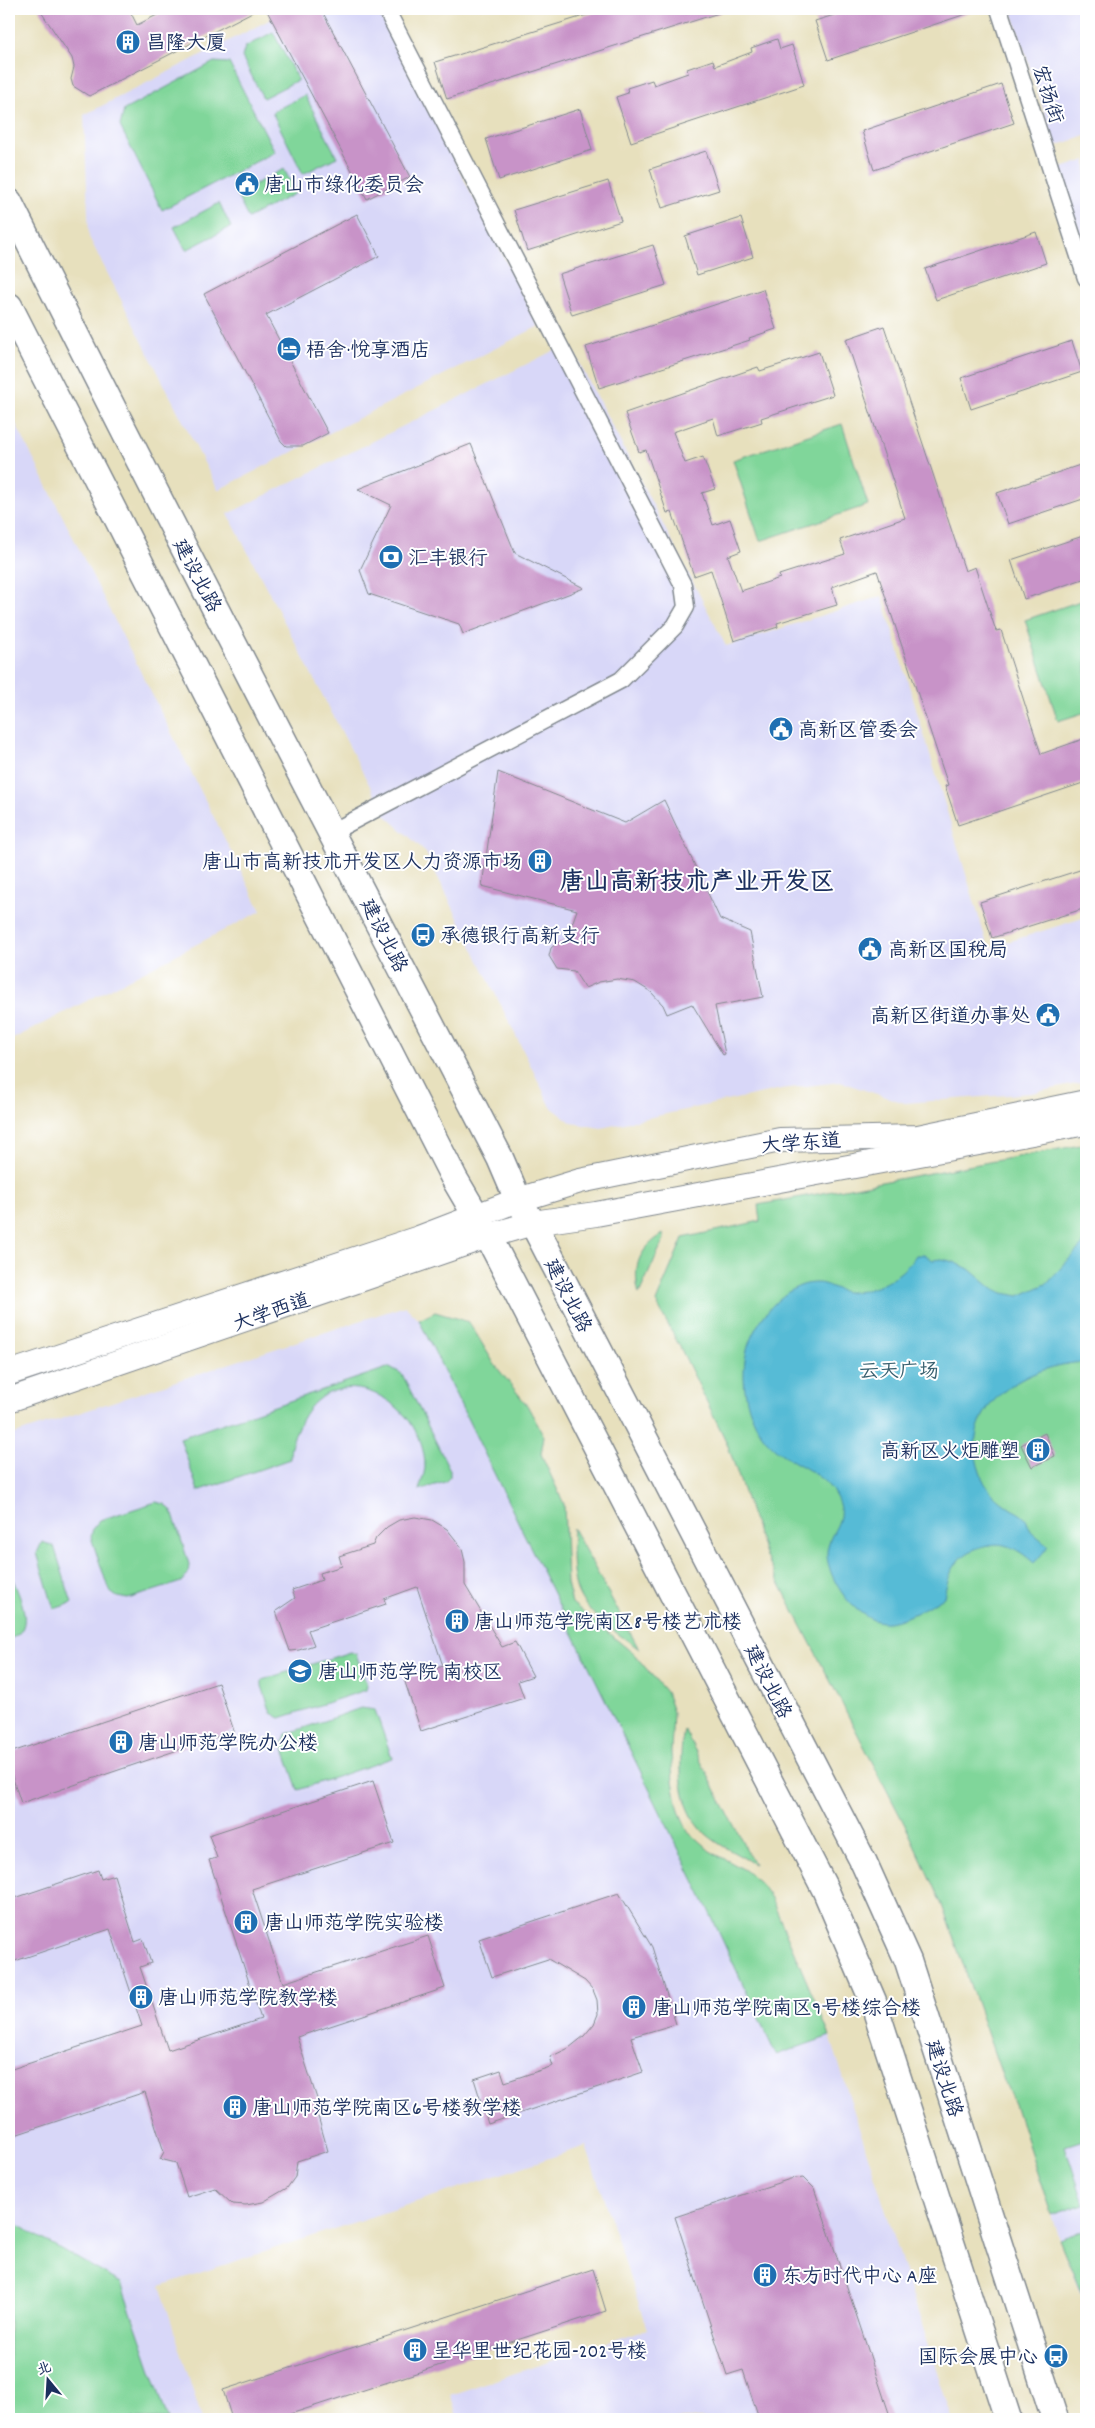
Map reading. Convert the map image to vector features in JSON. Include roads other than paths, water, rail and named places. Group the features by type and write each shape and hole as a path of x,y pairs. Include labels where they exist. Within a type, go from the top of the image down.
{"main road":[{"name":"建设北路","path":"9,202 172,528 332,832 500,1158 518,1200 533,1223 864,1863 908,1961 1055,2419"},
{"path":"9,306 436,1142 844,1930 876,2009 1008,2419"}],"street":[{"path":"332,832 621,680 675,626 686,606 684,585 386,9"},
{"name":"宏扬街","path":"999,9 1086,278"},
{"name":"大学东道","path":"518,1200 580,1180 780,1140 918,1137 1086,1102"},
{"name":"大学东道","path":"533,1223 596,1214 1086,1123"},
{"name":"大学西道","path":"9,1400 481,1226 518,1200"},
{"name":"大学西道","path":"9,1373 419,1238 481,1226 533,1223"}],"water":[{"path":"1086,1241 1086,1362 1042,1371 1021,1380 1002,1393 988,1408 978,1427 975,1448 980,1472 988,1489 1011,1509 1024,1517 1031,1531 1049,1546 1034,1563 1016,1550 1001,1544 973,1550 960,1560 951,1572 944,1597 918,1612 889,1622 867,1617 846,1599 832,1575 828,1563 827,1552 829,1544 840,1518 839,1504 835,1495 823,1480 773,1447 755,1423 749,1408 744,1377 745,1361 748,1346 754,1332 772,1307 788,1292 797,1287 817,1283 846,1292 866,1290 895,1277 916,1255 924,1255 933,1260 942,1259 954,1262 969,1269 989,1286 1003,1293 1019,1296 1046,1284"}],"place":[{"name":"昌隆大厦","path":"128,42"},
{"name":"唐山市绿化委员会","path":"247,184"},
{"name":"梧舍·悦享酒店","path":"289,349"},
{"name":"汇丰银行","path":"391,557"},
{"name":"高新区管委会","path":"781,729"},
{"name":"唐山市高新技术开发区人力资源市场","path":"540,861"},
{"name":"承德银行高新支行","path":"423,935"},
{"name":"高新区国税局","path":"870,949"},
{"name":"高新区街道办事处","path":"1048,1015"},
{"name":"高新区火炬雕塑","path":"1038,1450"},
{"name":"唐山师范学院南区8号楼艺术楼","path":"457,1621"},
{"name":"唐山师范学院 南校区","path":"300,1671"},
{"name":"唐山师范学院办公楼","path":"121,1742"},
{"name":"唐山师范学院实验楼","path":"246,1922"},
{"name":"唐山师范学院教学楼","path":"141,1997"},
{"name":"唐山师范学院南区9号楼综合楼","path":"634,2007"},
{"name":"唐山师范学院南区6号楼教学楼","path":"235,2107"},
{"name":"东方时代中心 A座","path":"765,2275"},
{"name":"呈华里世纪花园-202号楼","path":"415,2350"},
{"name":"国际会展中心","path":"1056,2356"}],"district":[{"name":"唐山高新技术产业开发区","path":"697,880"}],"park label":[{"name":"云天广场","path":"899,1370"}]}
